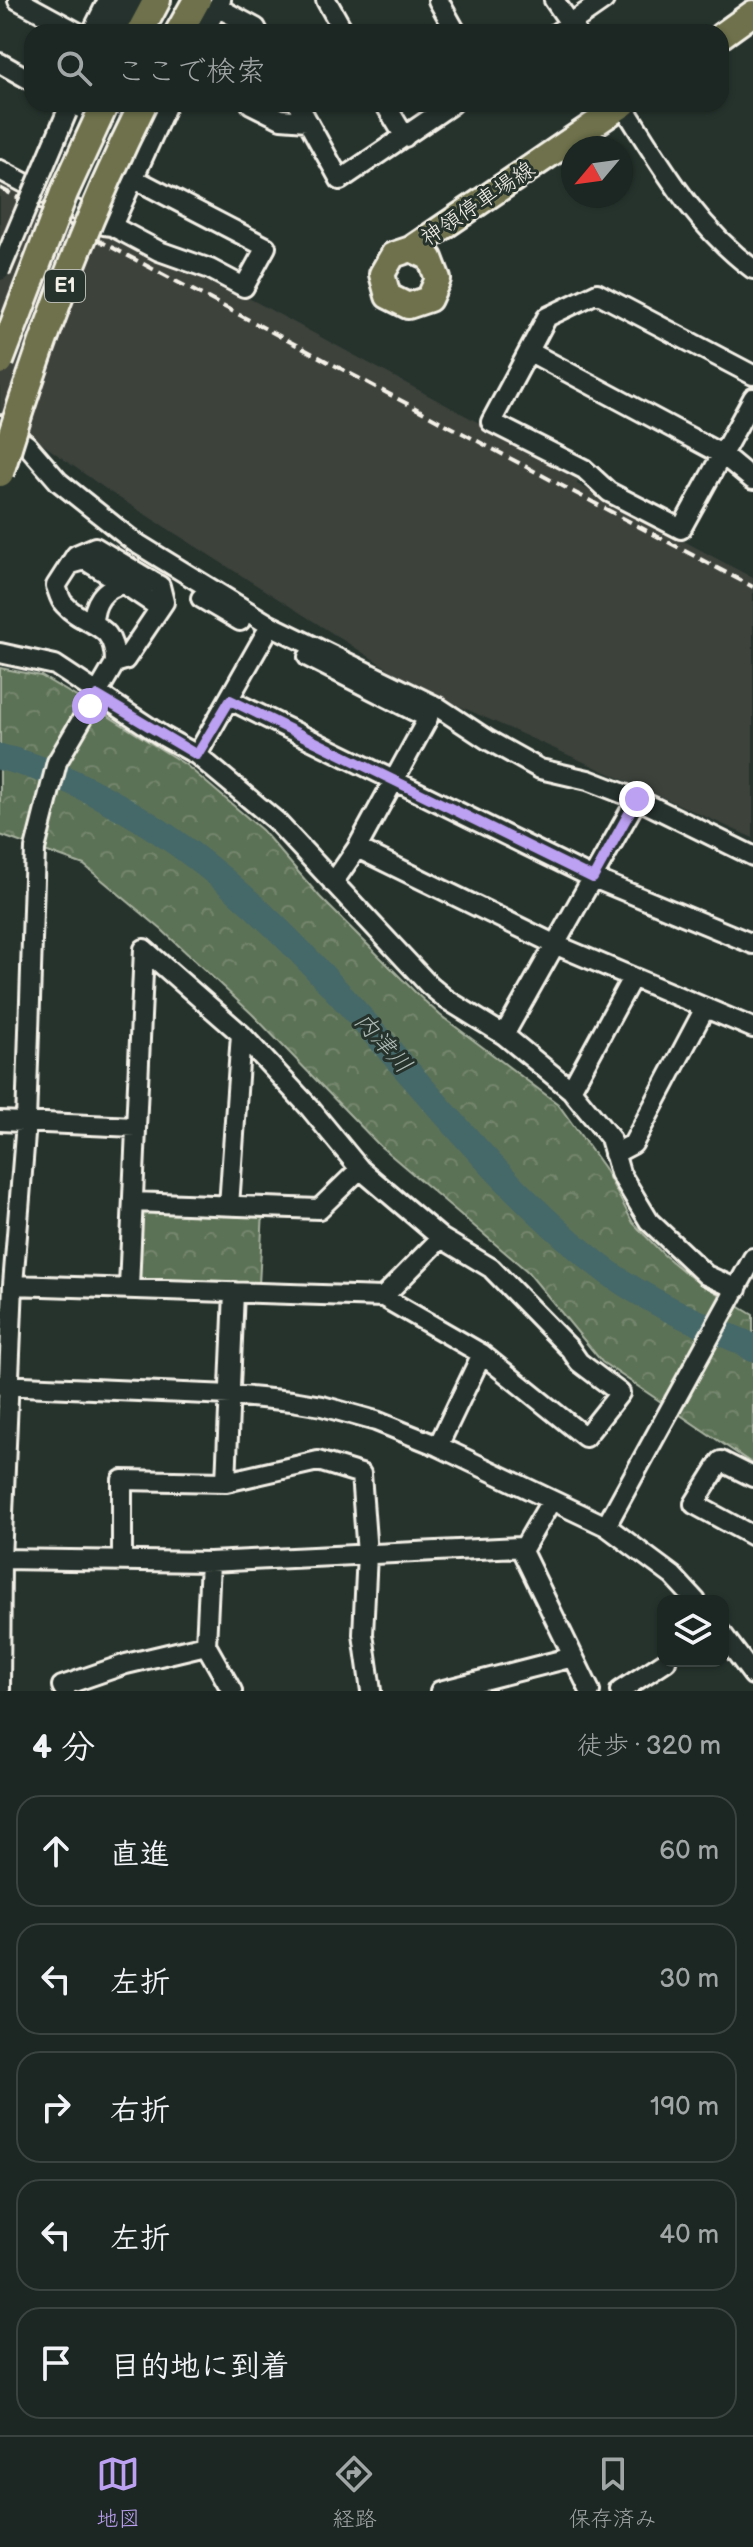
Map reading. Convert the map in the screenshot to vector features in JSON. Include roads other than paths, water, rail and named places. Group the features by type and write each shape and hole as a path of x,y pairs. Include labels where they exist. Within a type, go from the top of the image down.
{"highway":[{"path":"144,24 157,0"},
{"path":"188,24 212,2"},
{"name":"E1","path":"0,361 64,193 101,112"},
{"name":"E1","path":"0,473 54,311 139,112"}],"main road":[{"path":"729,30 753,13"},
{"name":"神領停車場線","path":"411,249 611,112"}],"street":[{"path":"18,0 62,24"},
{"path":"96,24 108,0"},
{"path":"111,24 124,0"},
{"path":"128,24 140,0"},
{"path":"326,0 340,24"},
{"path":"438,0 452,24"},
{"path":"554,0 566,24"},
{"path":"574,24 604,0"},
{"path":"206,24 212,2 249,24"},
{"path":"0,63 24,76"},
{"path":"0,271 67,112"},
{"path":"47,195 84,112"},
{"path":"112,226 163,112"},
{"path":"267,112 281,119 307,121"},
{"path":"302,112 340,180 441,112"},
{"path":"390,112 405,137"},
{"path":"628,112 692,212 728,250 753,269"},
{"path":"0,170 104,225 112,226 159,251 210,269 244,287 266,247 136,171 76,129"},
{"path":"753,375 597,293 547,317 491,422 584,469 609,492 681,529 753,398"},
{"path":"530,352 723,455 753,480"},
{"path":"0,425 27,445 59,482 133,541 268,624 438,707 540,769 588,780 637,799 753,856"},
{"path":"0,1691 4,1386 26,1122 37,833 57,762 115,663 115,646 106,632 63,604 56,586 76,555 95,547 160,586 164,602 125,660 115,663"},
{"path":"71,564 85,560 160,608"},
{"path":"93,624 99,597 115,585 124,584"},
{"path":"201,598 265,635 428,718 357,848 333,883"},
{"path":"197,755 265,635"},
{"path":"0,653 55,665 98,696 197,755 276,821 429,985 504,1035 571,1090 610,1138 620,1173 649,1221 706,1275 734,1293"},
{"path":"230,700 593,878 753,944"},
{"path":"504,1035 637,799"},
{"path":"357,848 554,944 753,1028"},
{"path":"13,1285 383,1297 482,1354 585,1437 620,1393 579,1362 491,1268 441,1238 360,1169 309,1107 241,1034 144,949 129,1287"},
{"path":"571,1090 632,978"},
{"path":"614,1154 633,1144 705,1008"},
{"path":"229,1206 241,1034"},
{"path":"0,1121 135,1127"},
{"path":"133,1202 319,1209 360,1169"},
{"path":"383,1297 441,1238"},
{"path":"606,1526 753,1258"},
{"path":"226,1482 234,1292"},
{"path":"438,1446 482,1354"},
{"path":"4,1386 230,1395 322,1406 376,1421 438,1446 606,1526 673,1576 690,1595"},
{"path":"122,1560 122,1480 226,1482 318,1461 361,1474 367,1554 363,1634 371,1691"},
{"path":"753,1477 721,1461 694,1504 753,1536"},
{"path":"522,1548 551,1501"},
{"path":"1,1559 210,1562 522,1548"},
{"path":"522,1548 590,1691"},
{"path":"210,1562 206,1645 232,1691"},
{"path":"729,1643 753,1675"},
{"path":"65,1691 62,1686 126,1664 206,1645"},
{"path":"440,1691 573,1657"},
{"path":"620,1691 657,1667"}],"waterway":[{"name":"内津川","path":"0,757 48,772 93,792 191,854 254,906 311,963 475,1147 531,1206 592,1260 646,1297 753,1349"}],"railway":[{"path":"0,188 753,587"}]}
